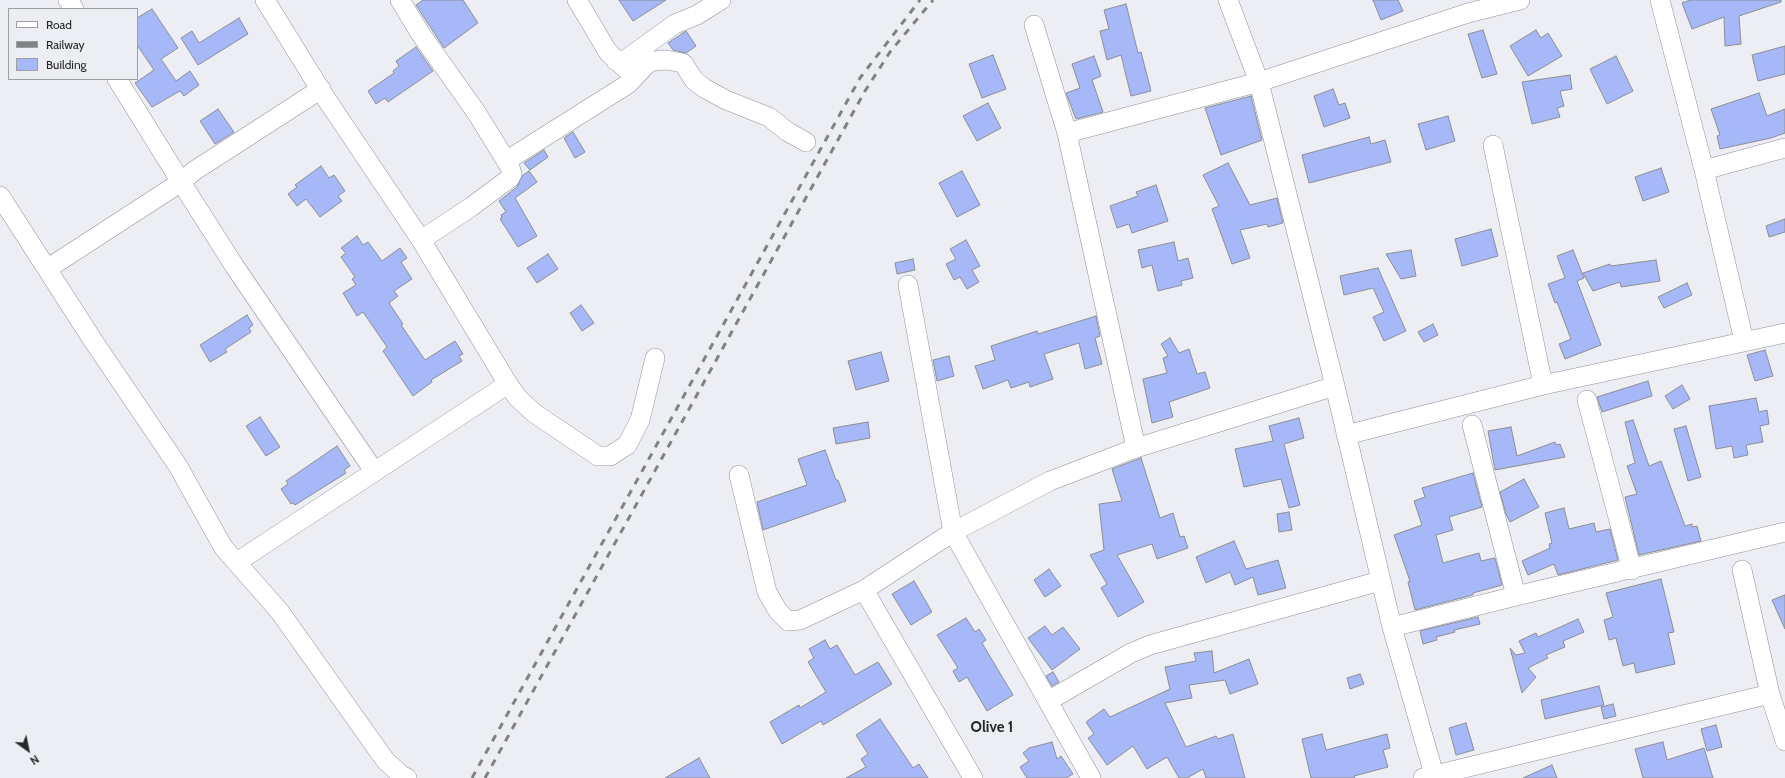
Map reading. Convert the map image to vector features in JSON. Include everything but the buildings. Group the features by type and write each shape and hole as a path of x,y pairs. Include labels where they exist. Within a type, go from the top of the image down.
{"street":[{"path":"266,0 321,89 421,240 508,384 517,397 534,413 598,456 610,456 627,445 640,420 655,358"},
{"path":"401,0 420,33 476,112 506,161 512,174 510,178 471,207 421,240"},
{"path":"578,0 608,52 622,67 637,73"},
{"path":"616,61 624,60 675,24 697,15 721,0"},
{"path":"1228,0 1259,82 1335,386 1380,581 1431,777 1770,694"},
{"path":"1067,133 1259,82 1467,7 1520,0"},
{"path":"1660,0 1704,170 1744,341"},
{"path":"1034,25 1067,133 1136,448"},
{"path":"506,161 628,84 637,73 653,61 676,61 683,63 694,80 704,88 726,100 769,117 788,132 806,142"},
{"path":"118,80 236,267 374,472"},
{"path":"47,269 321,89"},
{"path":"1493,145 1542,385"},
{"path":"1704,170 1785,148"},
{"path":"0,196 178,466 223,547 282,616 385,760 401,775 407,778"},
{"path":"908,286 953,532 1091,778"},
{"path":"1346,435 1542,385 1785,333"},
{"path":"237,562 508,384"},
{"path":"739,475 767,592 778,611 788,621 800,620 864,590 953,532 1050,481 1136,448 1335,386"},
{"path":"1587,400 1632,570"},
{"path":"1472,425 1516,596"},
{"path":"1392,627 1785,532"},
{"path":"1742,570 1770,694 1785,741"},
{"path":"1048,700 1131,653 1150,645 1380,581"},
{"path":"864,590 973,778"}],"railway":[{"path":"472,778 860,78 920,0"},
{"path":"485,778 865,91 890,52 933,0"}],"district":[{"name":"Olive 1","path":"992,728"}]}
